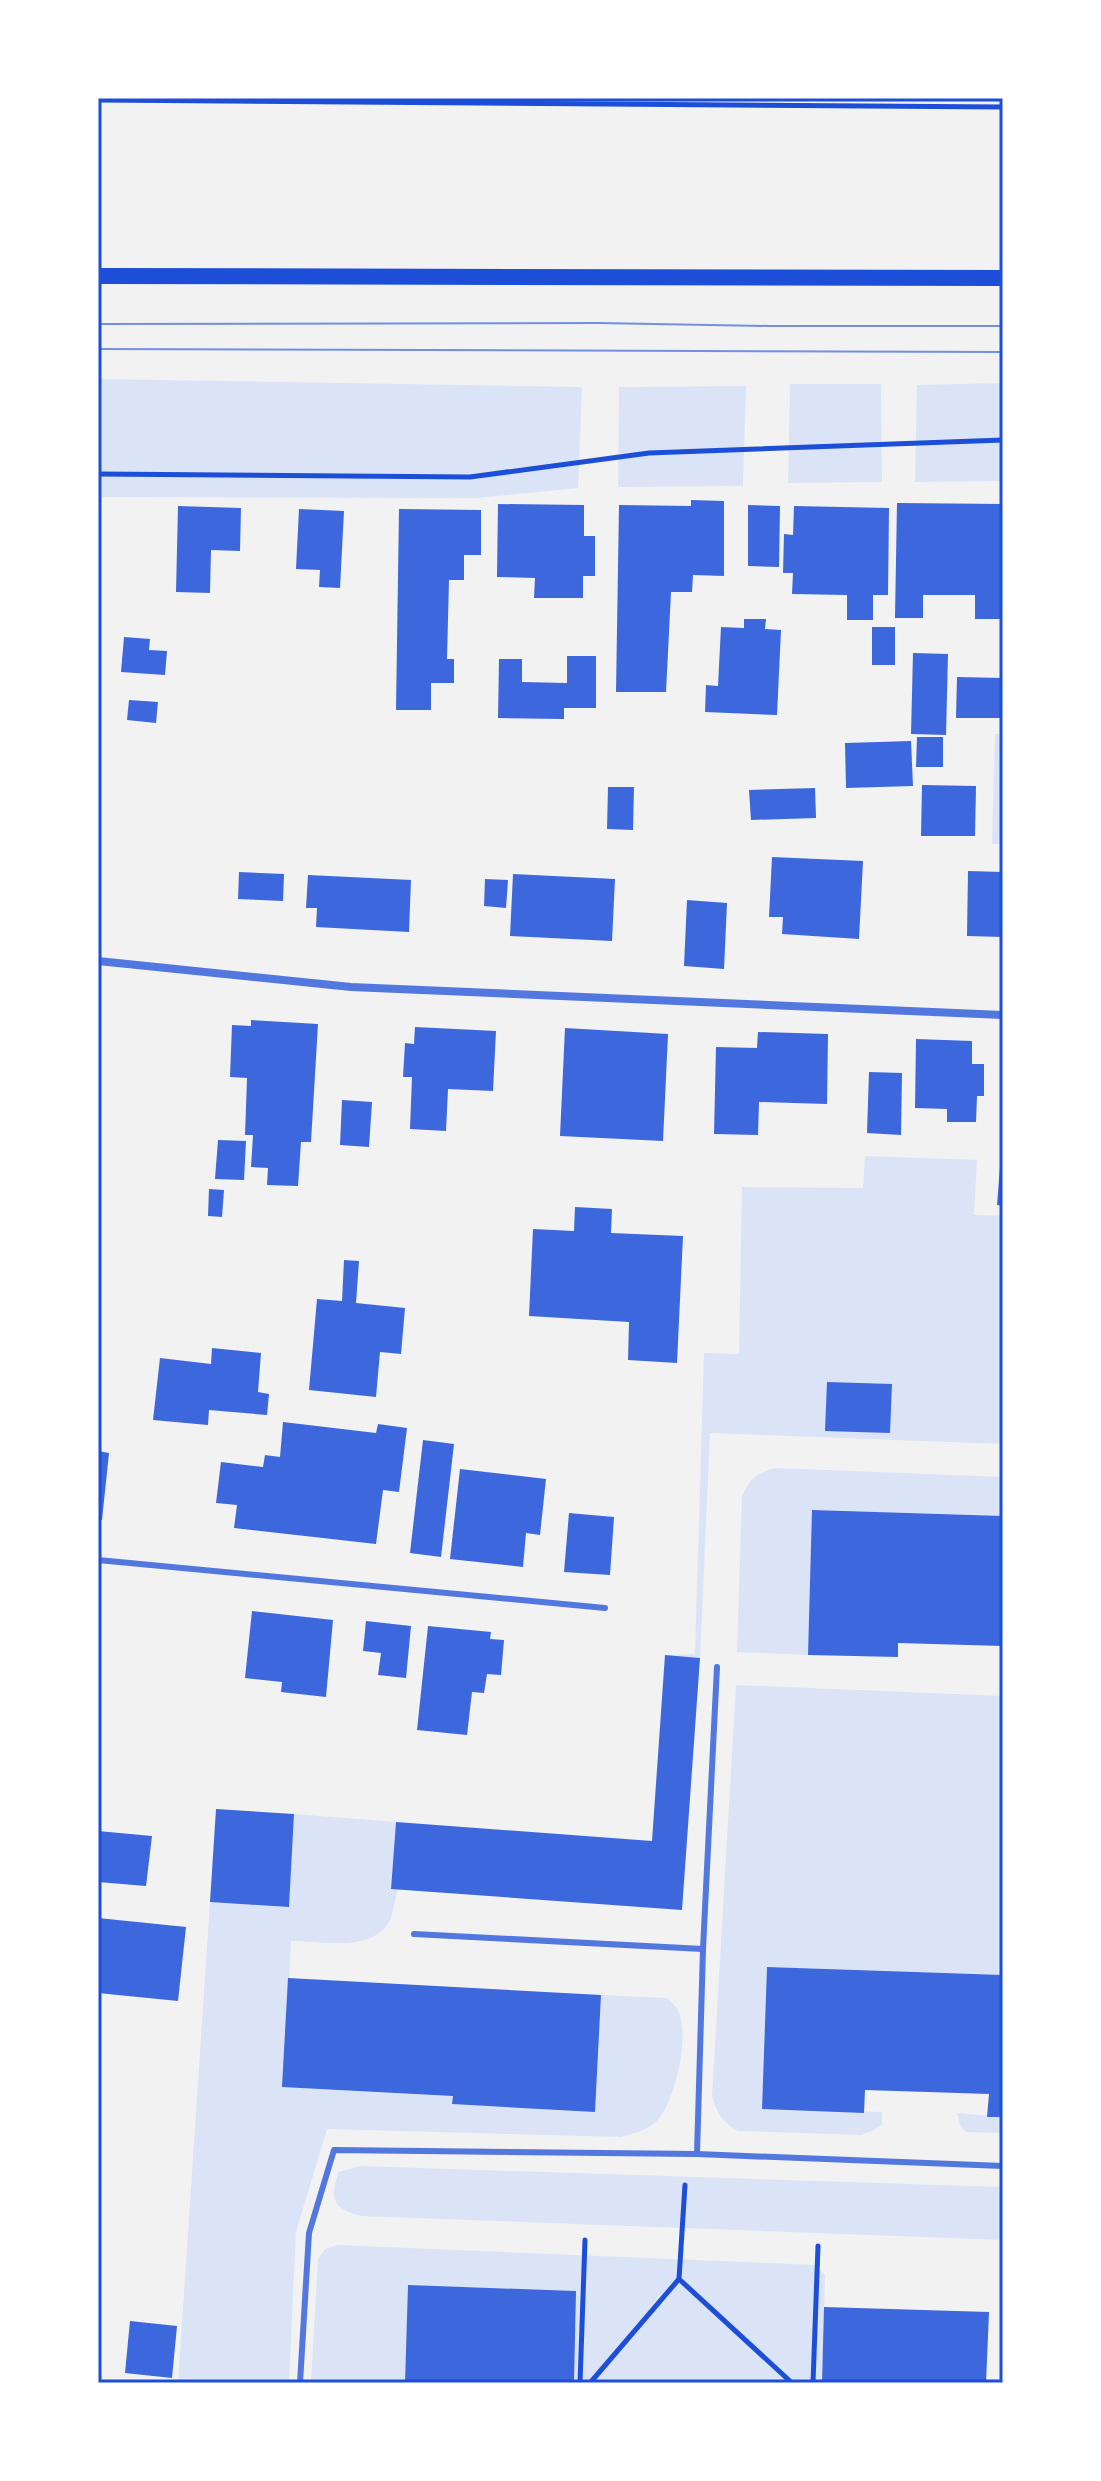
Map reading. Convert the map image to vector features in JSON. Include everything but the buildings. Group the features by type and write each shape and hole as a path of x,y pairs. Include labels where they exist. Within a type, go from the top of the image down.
{"main road":[{"path":"98,276 1003,278"}],"street":[{"path":"98,961 351,987 1003,1015"}],"lane":[{"path":"98,1560 605,1608"},
{"path":"697,2154 703,1949 717,1667"},
{"path":"414,1934 703,1949"},
{"path":"300,2383 309,2233 334,2150 697,2154 1003,2166"}],"path":[{"path":"98,100 1003,107"},
{"path":"98,474 470,477 649,453 1003,440"},
{"path":"590,2383 679,2279 687,2156"},
{"path":"580,2383 585,2240"},
{"path":"813,2383 818,2246"},
{"path":"679,2279 792,2383"}],"shaded area":[{"path":"98,379 582,387 578,488 477,498 98,497"},
{"path":"1003,383 1003,481 915,482 917,385"},
{"path":"790,384 881,384 882,482 788,483"},
{"path":"746,386 743,486 618,487 619,387"},
{"path":"995,734 1003,734 1003,844 992,844"},
{"path":"865,1156 977,1160 974,1215 1003,1216 1003,1444 710,1433 700,1658 666,1655 695,1654 704,1353 739,1354 742,1187 863,1188"},
{"path":"776,1468 1003,1477 1003,1516 813,1510 808,1655 737,1652 742,1497 754,1477"},
{"path":"736,1685 1003,1696 1003,1975 767,1967 762,2109 882,2112 882,2124 861,2135 738,2131 721,2116 712,2096"},
{"path":"294,1814 396,1822 391,1888 398,1889 390,1920 372,1937 346,1943 291,1941 283,2087 453,2096 453,2104 595,2111 601,1995 667,1998 677,2009 682,2024 682,2051 676,2081 660,2117 647,2128 621,2137 327,2129 296,2232 289,2383 178,2383 210,1902 289,1907"},
{"path":"957,2113 1003,2117 1003,2133 966,2132 960,2125"},
{"path":"360,2166 1003,2187 1003,2240 361,2216 339,2206 334,2196 339,2172"},
{"path":"337,2245 816,2265 825,2275 822,2383 574,2383 576,2291 409,2285 405,2383 311,2383 318,2259 325,2249"}],"tram line":[{"path":"98,324 1003,326"},
{"path":"98,349 1003,352"}]}
